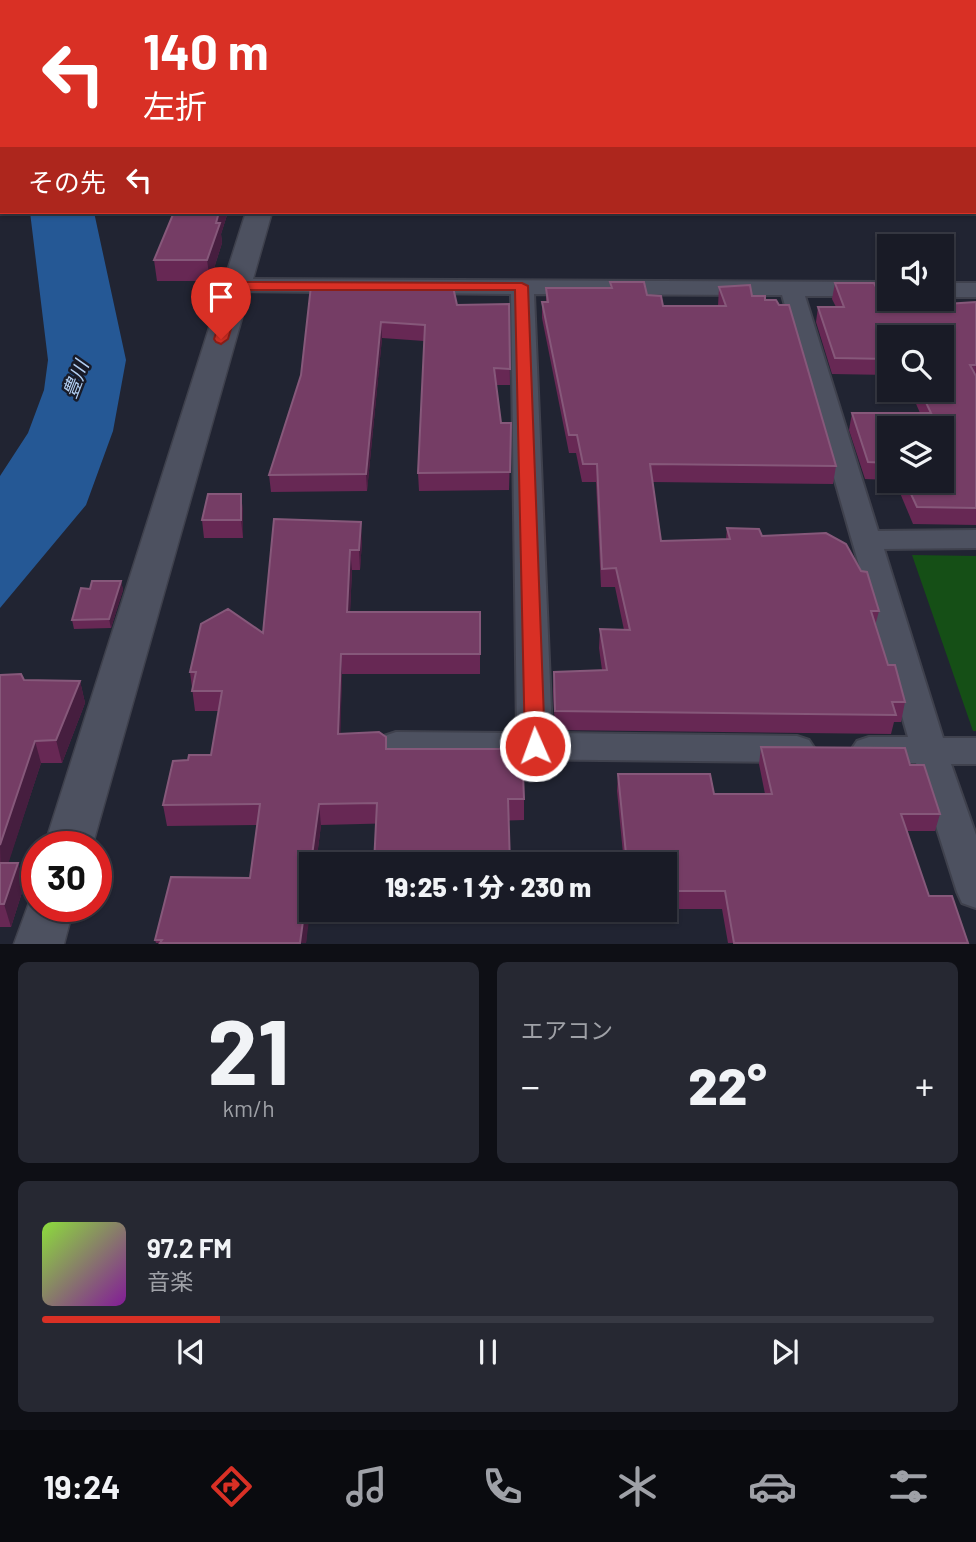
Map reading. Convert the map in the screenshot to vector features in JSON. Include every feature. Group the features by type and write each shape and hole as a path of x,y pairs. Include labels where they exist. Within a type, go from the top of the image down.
{"street":[{"path":"73,831 258,214"},
{"path":"237,286 877,289"},
{"path":"522,286 535,746"},
{"path":"791,288 929,750 976,892"},
{"path":"954,289 976,290"},
{"path":"866,540 976,540"},
{"path":"396,744 976,751"},
{"path":"39,943 45,922"}],"green space":[{"path":"912,555 976,556 976,731 973,731"}],"water":[{"name":"豊川","path":"30,214 94,214 126,360 113,431 86,505 0,608 0,476 28,433 44,390 48,360"}],"building":[{"path":"173,214 218,214 216,223 220,223 207,260 154,260"},
{"path":"610,282 644,282 647,295 661,296 663,306 726,306 719,287 750,285 752,296 765,296 765,300 776,300 779,305 789,305 836,466 650,464 661,541 730,539 727,528 759,529 762,536 826,533 846,544 861,571 867,572 879,611 871,611 888,665 895,665 905,702 892,702 896,715 555,711 554,672 607,670 600,629 630,630 616,568 602,569 597,464 583,464 577,435 569,435 542,302 548,302 546,288 612,288"},
{"path":"835,283 874,283 877,287 877,311 954,311 954,303 976,302 976,365 970,365 976,376 976,508 917,507 911,493 954,493 954,416 877,416 877,462 868,462 852,413 931,413 926,402 954,402 954,325 877,325 877,359 835,358 818,307 844,307"},
{"path":"311,286 453,287 457,305 509,304 510,369 494,368 501,423 511,423 510,472 418,473 425,325 381,322 366,474 269,475 301,375"},
{"path":"208,494 241,494 241,520 202,520"},
{"path":"274,519 361,522 359,550 350,550 347,612 480,612 480,654 341,654 338,734 379,732 386,737 386,749 522,749 524,799 508,799 510,852 375,852 377,803 319,804 312,852 299,852 299,922 303,922 300,943 160,943 162,940 155,940 171,877 250,878 260,804 163,805 173,761 188,760 189,755 211,755 222,691 192,691 196,672 190,672 201,624 228,609 263,633"},
{"path":"92,581 121,581 109,619 72,620 81,588 90,589"},
{"path":"21,674 24,680 80,681 56,740 35,741 0,845 0,675"},
{"path":"761,747 905,748 910,765 924,765 940,814 901,814 929,896 952,896 968,943 734,943 725,891 677,891 677,852 626,852 618,774 710,774 714,794 772,794"},
{"path":"0,863 18,863 4,904 0,904"}],"route":[{"path":"221,339 237,286 522,286 535,746"}]}
